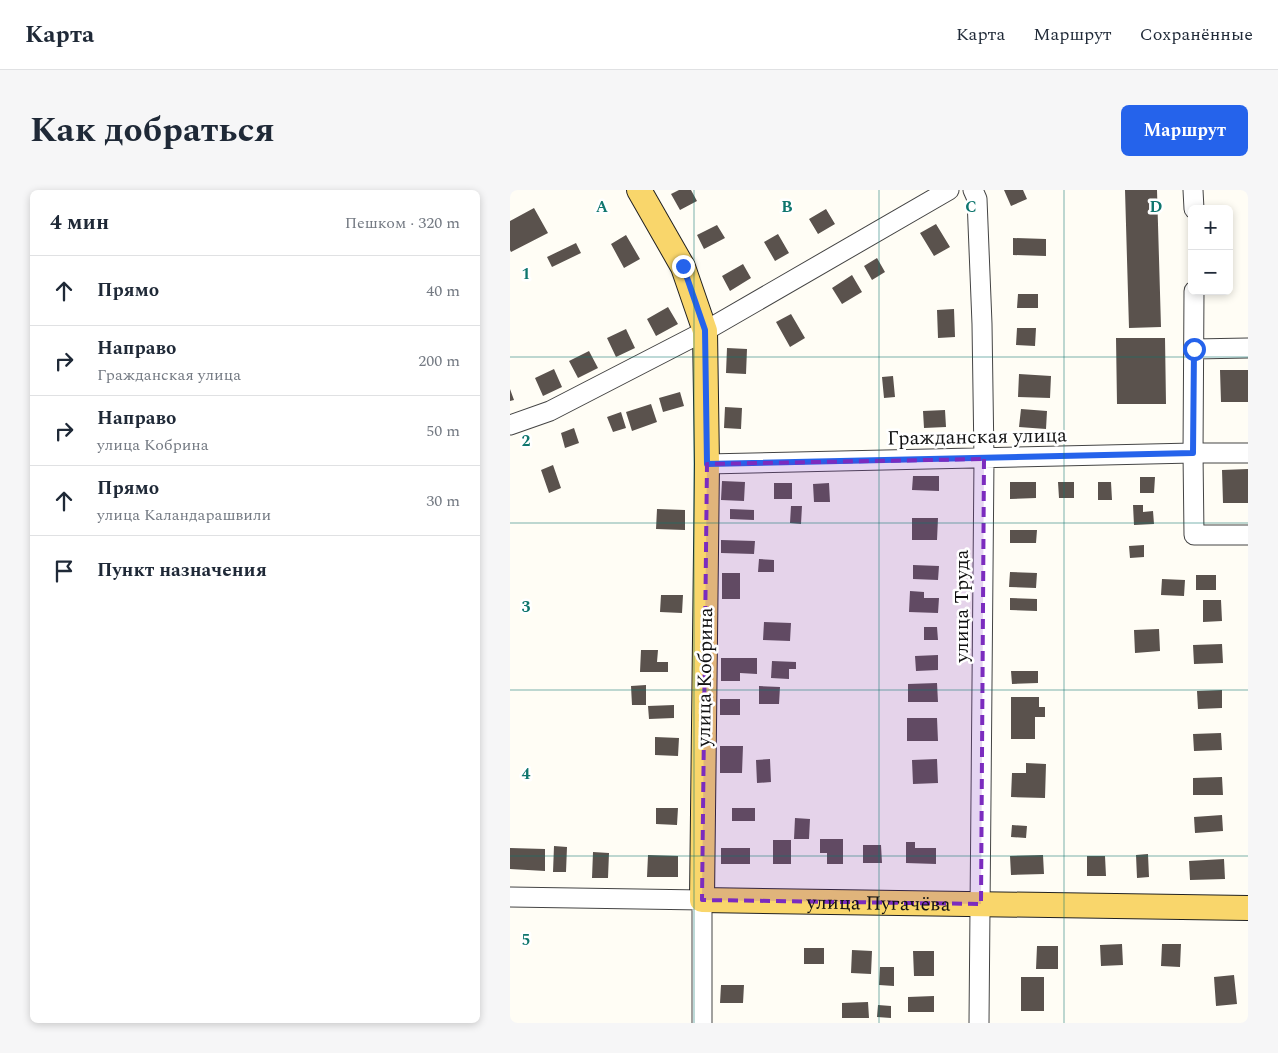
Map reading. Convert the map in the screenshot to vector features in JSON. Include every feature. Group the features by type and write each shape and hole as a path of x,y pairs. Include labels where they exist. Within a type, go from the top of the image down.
{"main road":[{"name":"улица Кобрина","path":"639,190 683,266 705,330 707,464 702,900"},
{"name":"улица Пугачёва","path":"702,900 1248,908"}],"street":[{"path":"510,426 550,411 705,330 949,190"},
{"name":"улица Труда","path":"974,190 977,199 980,257 984,458 980,1023"},
{"path":"1194,190 1194,205"},
{"path":"1194,295 1194,535 1248,535"},
{"path":"1194,349 1248,348"},
{"name":"Гражданская улица","path":"707,464 1248,453"},
{"name":"улица Пугачёва","path":"510,896 702,900"},
{"name":"улица Кобрина","path":"702,900 702,1023"}],"highlighted area":[{"path":"984,459 981,904 702,900 707,464"}],"building":[{"path":"679,190 691,190 697,201 680,210 671,194"},
{"path":"1004,190 1023,190 1027,199 1011,206"},
{"path":"1125,190 1157,190 1161,327 1129,328"},
{"path":"534,208 548,233 511,252 510,221"},
{"path":"826,209 835,224 818,234 809,219"},
{"path":"936,224 950,247 934,256 920,233"},
{"path":"717,225 725,238 704,249 697,235"},
{"path":"778,234 789,253 775,261 764,242"},
{"path":"626,235 640,259 624,268 611,244"},
{"path":"1013,238 1046,239 1046,256 1013,255"},
{"path":"576,243 581,253 552,267 547,257"},
{"path":"877,258 885,272 872,280 864,266"},
{"path":"743,264 751,278 730,291 722,276"},
{"path":"852,275 862,292 842,304 832,288"},
{"path":"1018,294 1038,294 1038,308 1017,308"},
{"path":"668,307 678,324 656,336 647,319"},
{"path":"954,309 955,337 938,338 937,310"},
{"path":"791,314 805,338 790,347 776,322"},
{"path":"1017,328 1036,328 1035,346 1016,345"},
{"path":"626,329 635,348 616,357 607,338"},
{"path":"1116,338 1165,338 1166,404 1117,404"},
{"path":"727,348 747,349 746,374 726,373"},
{"path":"589,351 598,368 578,378 569,361"},
{"path":"554,369 562,387 543,396 535,378"},
{"path":"1220,370 1248,370 1248,402 1221,402"},
{"path":"1019,374 1051,376 1050,398 1018,397"},
{"path":"893,376 895,397 884,398 882,377"},
{"path":"510,389 514,400 510,401"},
{"path":"680,392 684,406 663,412 659,398"},
{"path":"651,404 657,422 632,431 626,412"},
{"path":"725,407 742,408 741,429 724,428"},
{"path":"1021,409 1047,411 1046,429 1019,427"},
{"path":"945,410 946,427 924,428 923,411"},
{"path":"621,412 626,428 613,432 607,417"},
{"path":"574,428 579,443 565,448 561,433"},
{"path":"553,465 561,488 549,493 541,470"},
{"path":"1248,469 1248,503 1223,503 1222,470"},
{"path":"913,476 939,476 939,491 912,490"},
{"path":"1140,477 1155,477 1154,493 1140,493"},
{"path":"722,481 745,482 744,501 721,500"},
{"path":"1010,482 1036,482 1036,498 1010,499"},
{"path":"1058,482 1074,482 1074,498 1059,498"},
{"path":"1098,482 1111,482 1112,500 1098,500"},
{"path":"774,483 792,483 792,499 774,499"},
{"path":"829,483 830,502 814,502 813,484"},
{"path":"1133,505 1143,505 1143,512 1153,511 1154,524 1134,525"},
{"path":"791,506 802,506 801,524 790,523"},
{"path":"657,509 685,510 685,530 656,529"},
{"path":"730,509 754,510 754,520 730,519"},
{"path":"912,518 938,518 937,540 912,540"},
{"path":"1010,530 1037,530 1036,543 1010,543"},
{"path":"721,540 755,541 754,554 721,553"},
{"path":"1144,545 1144,557 1130,558 1129,546"},
{"path":"759,559 774,560 774,572 758,572"},
{"path":"913,565 939,566 938,580 913,579"},
{"path":"1010,572 1037,573 1036,588 1009,587"},
{"path":"722,573 740,573 740,599 722,599"},
{"path":"1196,575 1216,575 1216,590 1196,590"},
{"path":"1162,579 1185,580 1184,596 1161,595"},
{"path":"910,591 924,592 924,598 939,598 938,613 909,612"},
{"path":"661,595 683,595 682,613 660,612"},
{"path":"1010,598 1037,599 1037,611 1010,610"},
{"path":"1203,600 1221,600 1222,621 1203,622"},
{"path":"764,622 791,623 790,641 763,640"},
{"path":"924,627 937,627 938,640 924,640"},
{"path":"1159,629 1160,651 1135,653 1134,630"},
{"path":"1222,644 1223,663 1194,664 1193,645"},
{"path":"641,650 658,650 657,662 668,662 668,672 640,672"},
{"path":"938,655 938,670 916,671 915,656"},
{"path":"721,658 757,658 757,674 740,673 740,681 721,681"},
{"path":"772,661 796,662 796,669 789,669 789,679 771,678"},
{"path":"1011,671 1038,671 1038,683 1012,684"},
{"path":"937,683 938,702 908,702 908,684"},
{"path":"646,685 646,705 632,705 631,686"},
{"path":"759,686 780,687 779,704 759,704"},
{"path":"1222,690 1222,708 1198,709 1197,691"},
{"path":"1011,697 1039,697 1039,707 1045,707 1045,717 1035,717 1035,739 1011,739"},
{"path":"720,699 740,699 740,715 720,715"},
{"path":"674,705 674,718 649,719 648,706"},
{"path":"907,718 937,718 938,741 907,741"},
{"path":"1221,733 1222,750 1194,751 1193,734"},
{"path":"655,737 679,738 678,756 655,755"},
{"path":"720,746 743,746 742,773 720,773"},
{"path":"770,759 771,782 757,783 756,760"},
{"path":"937,759 938,783 913,784 912,760"},
{"path":"1026,763 1046,764 1045,798 1011,797 1012,773 1026,773"},
{"path":"1222,777 1223,795 1193,795 1193,778"},
{"path":"656,808 678,808 677,825 656,824"},
{"path":"732,808 755,808 755,821 732,821"},
{"path":"1222,815 1223,831 1195,833 1194,817"},
{"path":"795,818 810,819 809,839 794,839"},
{"path":"1012,825 1027,826 1026,838 1011,837"},
{"path":"820,839 843,839 843,864 827,864 827,853 820,853"},
{"path":"773,840 791,840 791,864 773,864"},
{"path":"906,842 915,842 915,848 936,848 936,864 906,863"},
{"path":"863,845 881,845 882,863 863,863"},
{"path":"554,846 567,847 566,872 553,872"},
{"path":"510,848 545,849 545,871 510,869"},
{"path":"721,848 750,848 750,864 721,864"},
{"path":"593,852 609,853 608,878 592,878"},
{"path":"1148,854 1149,877 1137,878 1136,855"},
{"path":"648,855 678,856 678,877 647,877"},
{"path":"1043,855 1044,874 1011,875 1010,856"},
{"path":"1087,856 1105,856 1106,876 1087,876"},
{"path":"1224,859 1225,879 1190,880 1189,861"},
{"path":"1122,944 1123,965 1101,966 1100,945"},
{"path":"1162,944 1181,944 1180,967 1161,966"},
{"path":"1037,946 1058,946 1058,969 1036,969"},
{"path":"804,948 824,948 824,964 804,964"},
{"path":"852,950 872,951 871,974 851,973"},
{"path":"913,951 934,951 934,976 914,976"},
{"path":"880,967 894,967 894,986 879,985"},
{"path":"1234,975 1237,1004 1216,1006 1214,977"},
{"path":"1021,977 1044,977 1044,1011 1021,1011"},
{"path":"721,985 744,985 743,1003 720,1003"},
{"path":"934,996 934,1012 908,1012 908,997"},
{"path":"868,1002 869,1018 842,1018 842,1003"},
{"path":"878,1005 891,1006 891,1018 877,1017"}],"route":[{"path":"683,266 705,330 707,464 1193,453 1194,349"}]}
